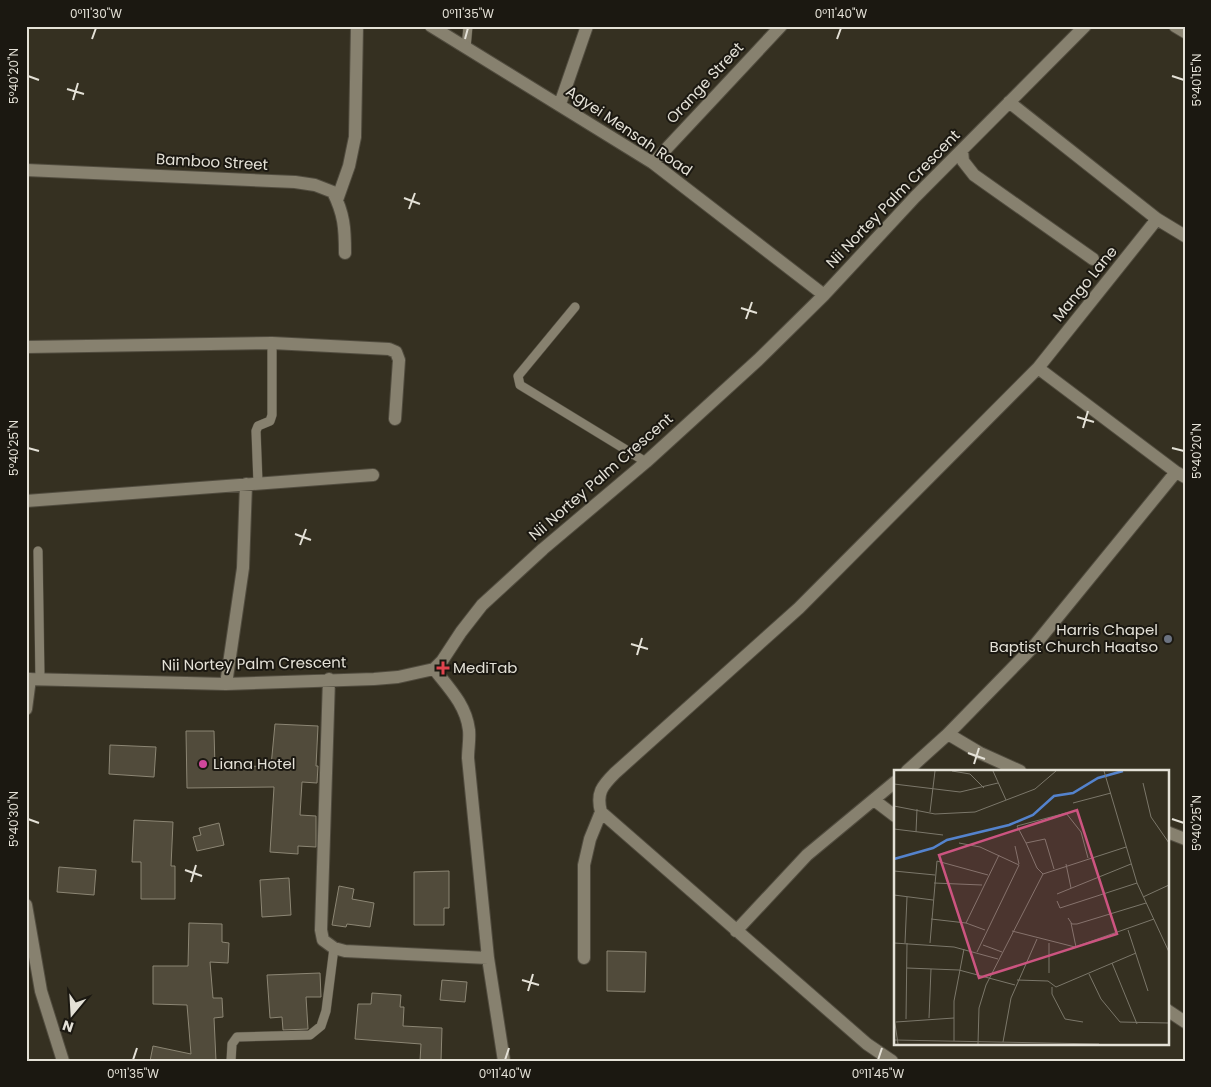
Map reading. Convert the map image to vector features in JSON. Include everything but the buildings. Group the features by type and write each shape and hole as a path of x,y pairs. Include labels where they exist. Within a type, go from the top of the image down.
{"street":[{"path":"345,252 346,228 337,200 349,166 355,137 357,26"},
{"name":"Agyei Mensah Road","path":"431,26 653,163 824,295"},
{"path":"560,104 587,26"},
{"name":"Orange Street","path":"653,163 781,26"},
{"name":"Nii Nortey Palm Crescent","path":"32,679 226,684 398,677 434,669 442,661 482,605 543,549 646,462 758,360 824,295 962,150 1085,26"},
{"path":"1175,26 1185,32"},
{"path":"1009,102 1157,220 1185,236"},
{"path":"962,150 963,161 974,175 1093,259"},
{"name":"Bamboo Street","path":"26,170 294,182 316,185 333,192 337,200"},
{"name":"Mango Lane","path":"601,812 598,803 602,787 615,773 799,608 1038,368 1157,220"},
{"path":"26,347 272,344 389,349 396,352 399,360 395,419"},
{"path":"908,770 948,734 1034,646 1180,475 1038,368"},
{"path":"26,501 372,475"},
{"path":"226,684 243,568 252,484"},
{"path":"434,669 458,698 465,712 469,732 468,758 488,958 504,1061"},
{"path":"26,709 32,679"},
{"path":"329,680 321,930 323,940 334,948 345,951 488,958"},
{"path":"948,734 980,753 1018,770"},
{"path":"736,931 806,855 894,783"},
{"path":"874,800 894,815"},
{"path":"584,958 584,866 590,839 601,812 867,1044 892,1061"},
{"path":"1168,832 1185,839"},
{"path":"26,905 41,990 64,1061"},
{"path":"1168,1011 1185,1022"}],"lane":[{"path":"466,48 468,26"},
{"path":"574,307 518,376 520,385 646,462"},
{"path":"252,484 256,431 258,426 270,421 272,416 272,344"},
{"path":"32,679 38,551"},
{"path":"230,1061 232,1044 237,1037 310,1035 321,1026 326,1012 334,948"}],"place":[{"name":"Harris Chapel Baptist Church Haatso","path":"1168,639"},
{"name":"MediTab","path":"443,668"},
{"name":"Liana Hotel","path":"203,764"}]}
